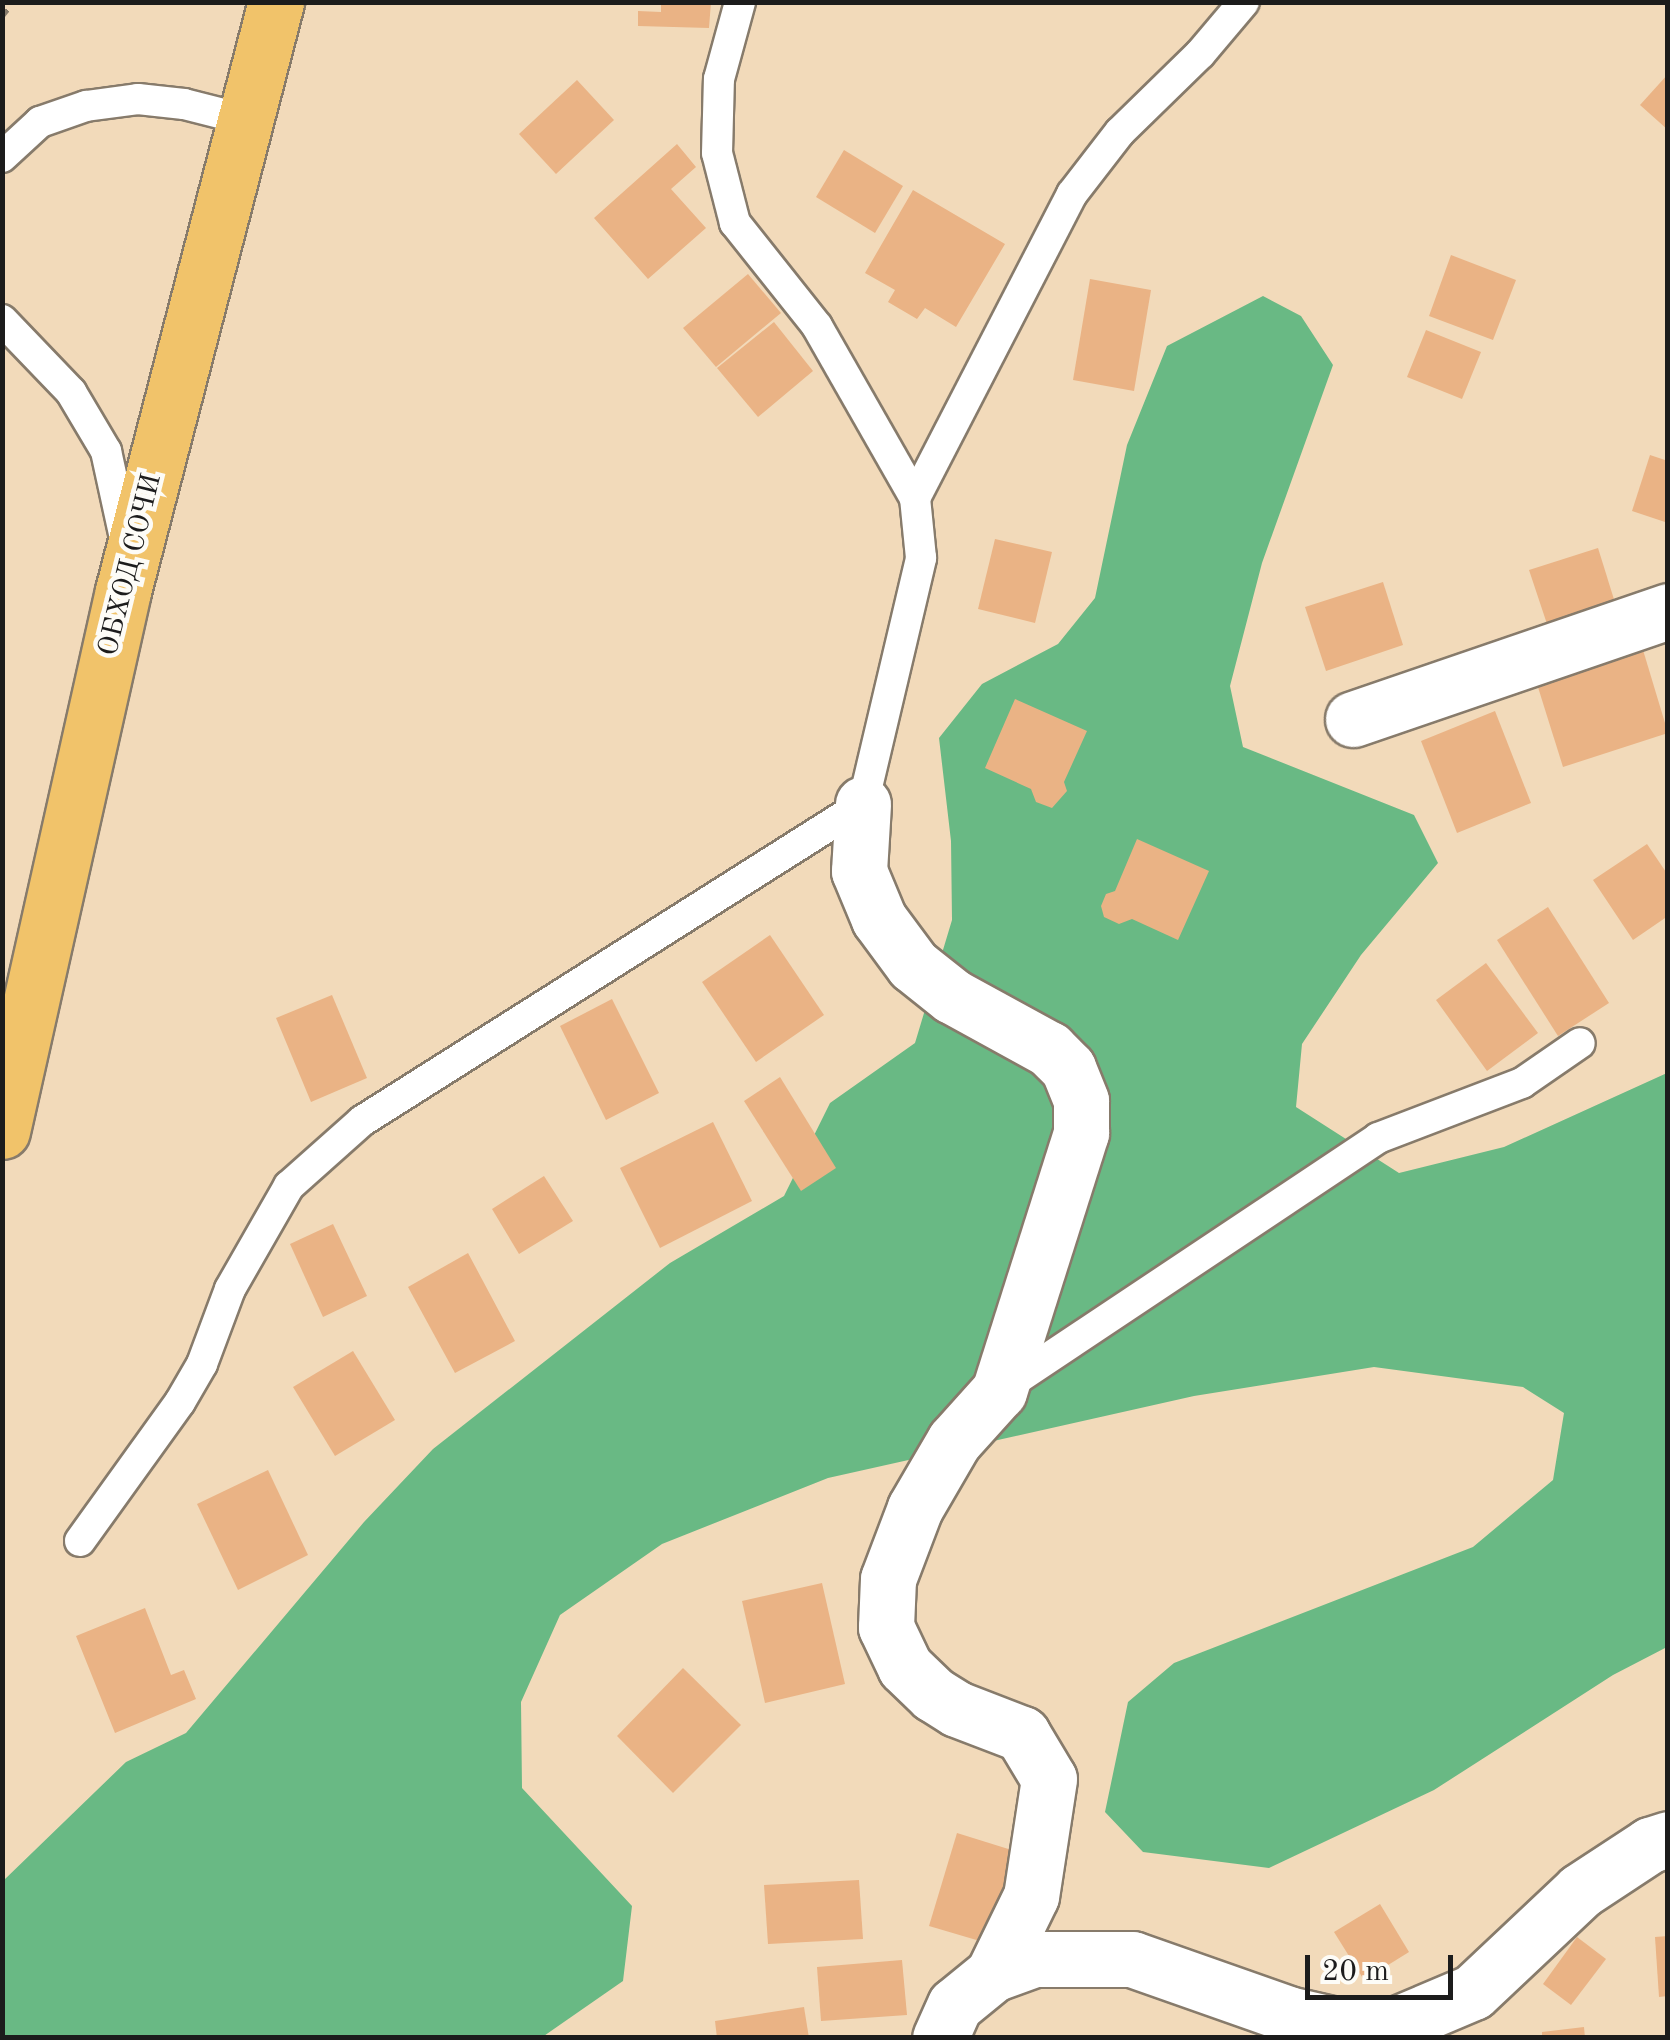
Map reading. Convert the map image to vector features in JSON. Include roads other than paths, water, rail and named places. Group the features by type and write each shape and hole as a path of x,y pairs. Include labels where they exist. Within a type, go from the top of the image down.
{"highway":[{"name":"ОБХОД СОЧИ","path":"2,1131 123,592 276,2"}],"street":[{"path":"1353,719 1668,611"},
{"path":"863,804 859,872 878,919 913,965 952,996 1049,1049 1068,1068 1081,1101 1080,1133 1000,1391 954,1442 915,1508 888,1578 886,1627 905,1667 932,1694 957,1709 1022,1734 1049,1778 1031,1896 993,1974"},
{"path":"940,2038 955,2005 993,1974 1034,1959 1132,1958 1288,2014 1341,2026 1398,2024 1473,1992 1580,1891 1650,1845 1668,1839"}],"lane":[{"path":"80,1541 180,1402 202,1364 230,1289 289,1186 362,1121 863,804 921,558 915,498 817,326 735,222 717,153 719,78 740,2"},
{"path":"915,498 1072,194 1120,132 1200,54 1244,2"},
{"path":"2,156 40,122 86,106 138,99 184,104 243,119"},
{"path":"2,320 71,392 106,451 126,528 123,592"},
{"path":"1000,1391 1378,1138 1522,1083 1580,1043"}]}
